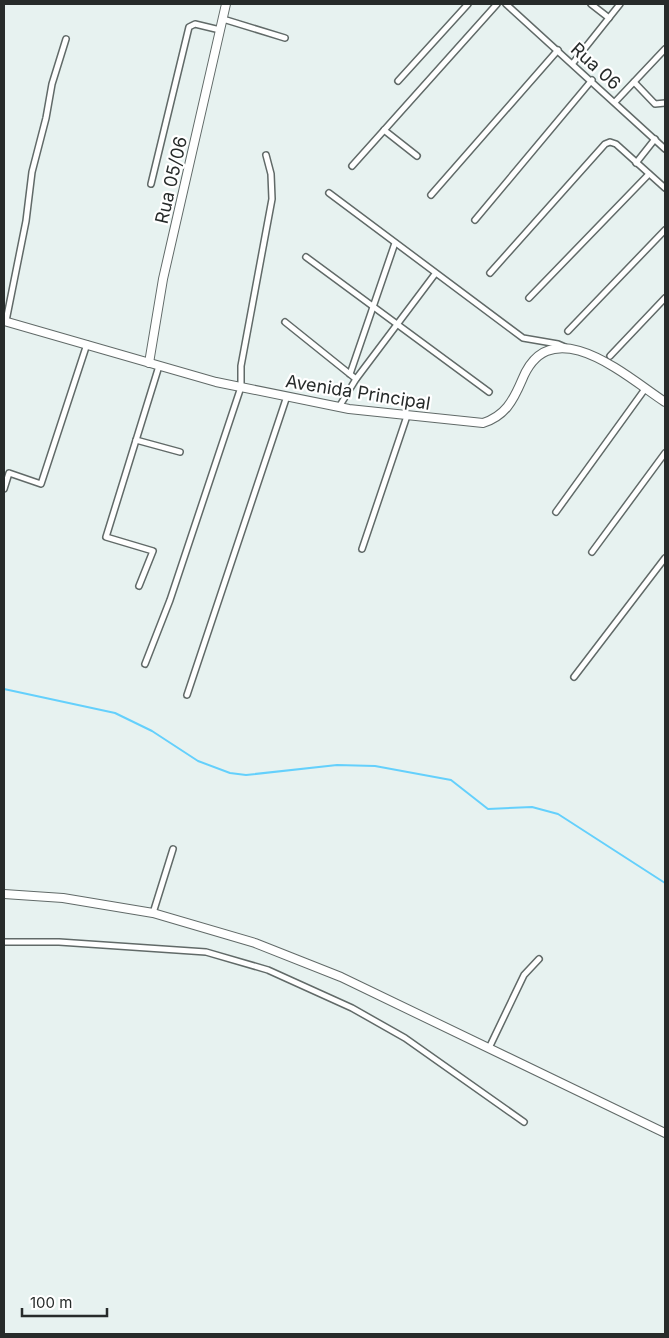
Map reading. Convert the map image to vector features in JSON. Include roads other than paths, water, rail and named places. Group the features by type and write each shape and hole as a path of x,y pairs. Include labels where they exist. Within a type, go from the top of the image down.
{"street":[{"name":"Rua 05/06","path":"149,363 163,278 226,4"},
{"path":"398,81 468,4"},
{"path":"352,166 497,4"},
{"name":"Rua 06","path":"506,4 592,80 665,149"},
{"path":"591,4 609,18"},
{"path":"573,63 620,4"},
{"path":"223,20 285,38"},
{"path":"152,184 189,27 195,24 220,30"},
{"path":"5,321 26,221 32,172 46,118 52,84 66,39"},
{"path":"615,102 665,49"},
{"path":"431,195 558,50"},
{"path":"476,220 592,80"},
{"path":"634,82 655,104 665,103"},
{"path":"384,130 417,156"},
{"path":"636,163 655,139"},
{"path":"490,273 605,144 610,142 616,144 665,188"},
{"path":"144,664 170,600 241,387 241,366 272,199 271,174 266,155"},
{"path":"529,298 649,174"},
{"path":"329,193 523,338 576,348 593,355 665,402"},
{"path":"568,331 665,230"},
{"path":"350,374 395,243"},
{"path":"306,257 489,392"},
{"path":"340,407 356,379 436,274"},
{"path":"610,356 665,298"},
{"name":"Avenida Principal","path":"5,321 159,366 241,387 340,407 474,424 496,419 512,404 528,369 535,361 547,352 565,347"},
{"path":"285,322 356,379"},
{"path":"4,489 9,473 41,484 87,344"},
{"path":"140,586 153,551 106,537 159,366"},
{"path":"556,512 645,389"},
{"path":"187,695 287,396"},
{"path":"362,549 407,416"},
{"path":"136,440 180,452"},
{"path":"592,552 665,453"},
{"path":"574,678 665,558"},
{"path":"153,913 172,850"},
{"path":"4,894 63,898 153,913 255,943 341,977 665,1133"},
{"path":"4,942 59,942 206,952 268,970 352,1008 405,1038 524,1122"},
{"path":"489,1048 524,975 539,959"}],"waterway":[{"path":"4,689 115,713 152,731 198,761 230,773 246,775 337,765 375,766 451,780 488,809 532,807 558,814 665,883"}]}
